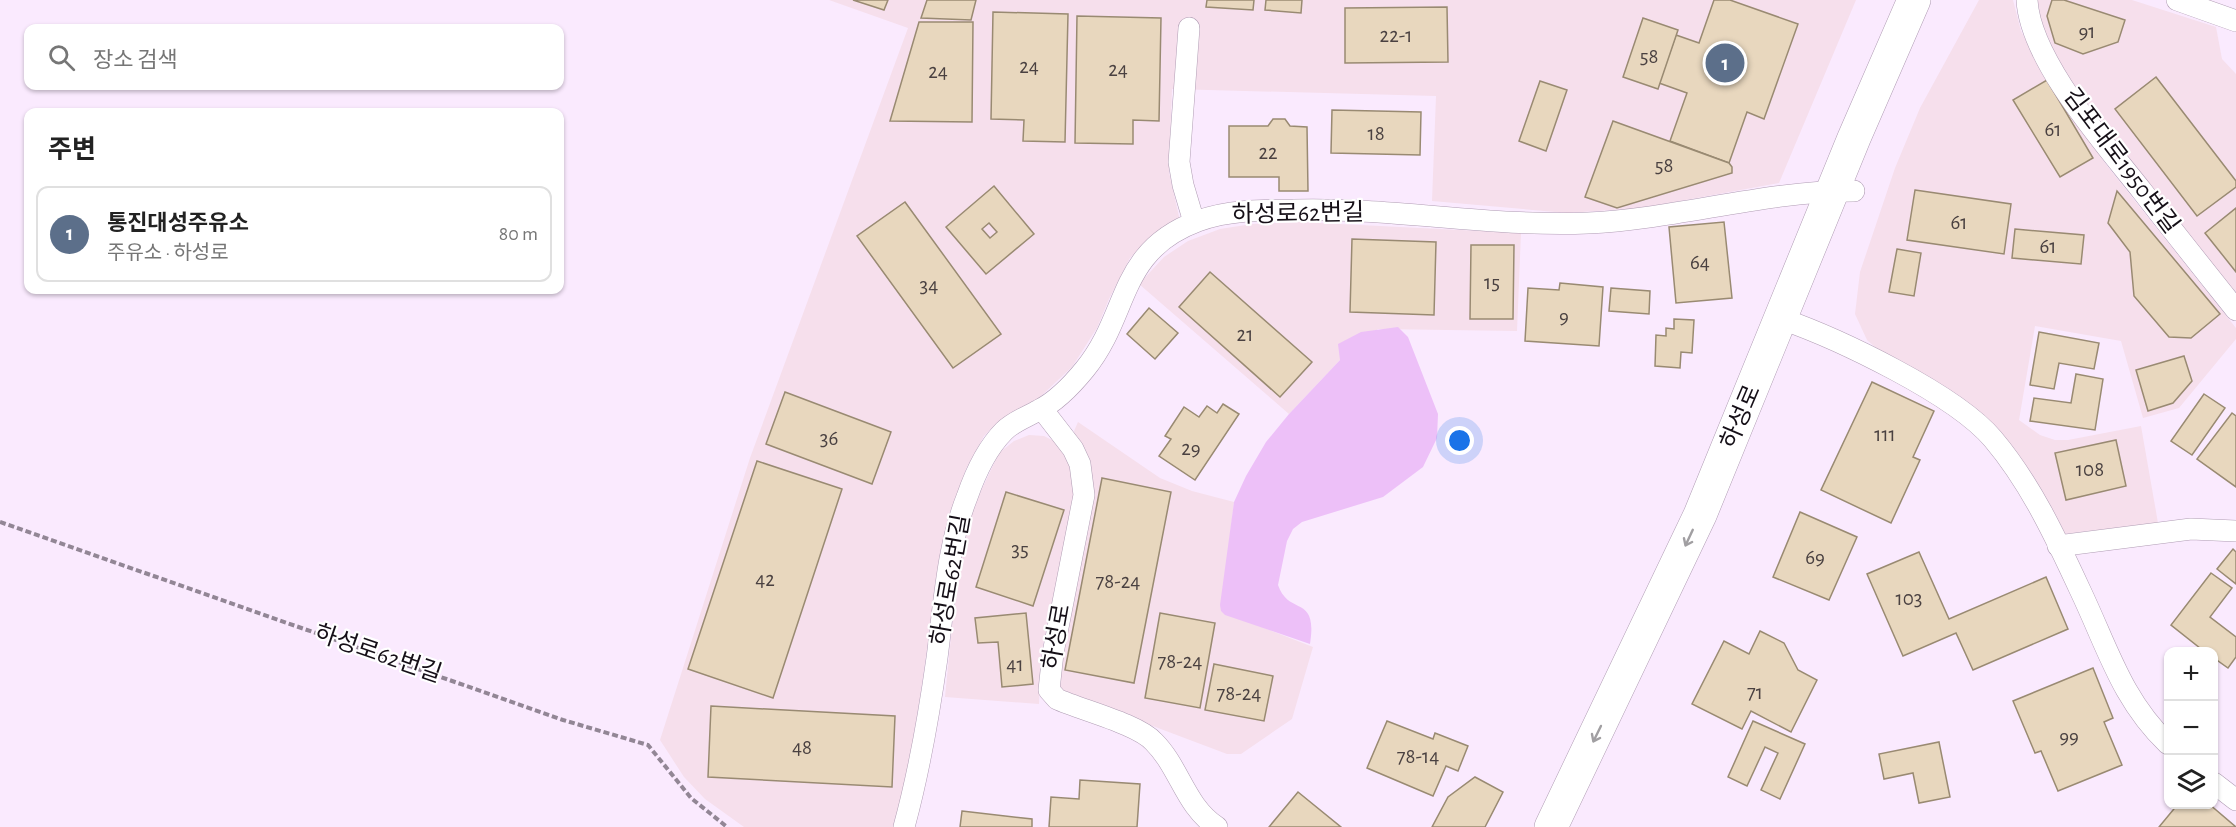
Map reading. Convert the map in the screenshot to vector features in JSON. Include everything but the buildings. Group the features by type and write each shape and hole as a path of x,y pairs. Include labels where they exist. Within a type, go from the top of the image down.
{"street":[{"name":"하성로","path":"1575,827 1710,545 1914,0"},
{"name":"하성로","path":"1844,191 1938,0"},
{"name":"하성로","path":"1551,827 1792,322"}],"lane":[{"name":"김포대로1950번길","path":"2027,0 2032,25 2061,84 2236,310"},
{"path":"2177,0 2236,21"},
{"path":"1189,28 1179,162 1194,222"},
{"name":"하성로62번길","path":"904,827 924,740 959,519 968,494 991,446 1018,420 1042,409 1066,390 1095,356 1136,267 1148,252 1194,222 1218,215 1259,210 1317,209 1590,223 1844,191"},
{"path":"1792,322 1918,384 1973,419 1994,440 2031,494 2132,703 2164,739"},
{"name":"하성로","path":"1042,409 1073,449 1080,464 1084,495 1053,653 1049,690 1057,699 1135,729 1154,741 1194,807 1217,827"},
{"path":"2058,546 2191,530 2236,531"},
{"path":"2218,786 2236,800"}],"path":[{"name":"하성로62번길","path":"0,522 563,720 635,740 654,751 691,798 727,827"}],"shaded area":[{"path":"829,0 1856,0 1779,183 1642,208 1567,213 1432,201 1436,96 1172,89 1169,172 1180,221 1147,242 1130,258 1097,328 1072,367 1039,398 993,427 984,436 966,469 942,543 907,775 894,827 744,827 705,799 684,777 660,740 750,458 908,28"},
{"path":"1979,0 2013,0 2021,31 2041,69 2075,121 2108,167 2236,328 2236,339 2179,408 2143,418 2121,341 2035,326 2019,420 2040,435 2055,440 2068,440 2141,426 2158,523 2064,534 2013,448 1987,419 1970,405 1876,348 1867,340 1855,314 1860,272 1895,168 1920,108"},
{"path":"2035,0 2132,0 2216,27 2222,59 2236,74 2236,299 2088,107 2059,62 2038,17"},
{"path":"1299,222 1521,233 1517,331 1378,329 1340,360 1289,414 1139,284 1164,257 1188,241 1220,229 1252,224"},
{"path":"1398,327 1408,337 1438,414 1437,438 1423,467 1383,497 1302,522 1293,529 1287,541 1278,585 1283,595 1306,611 1310,618 1310,644 1225,615 1220,605 1234,502 1266,442 1340,360 1338,344 1361,332"},
{"path":"1078,422 1160,478 1192,491 1234,502 1221,611 1313,647 1292,719 1241,754 1227,754 1060,691 1057,683 1089,509 1074,431"},
{"path":"1029,435 1044,436 1054,441 1068,459 1075,493 1041,655 1039,704 945,697 958,566 969,516 999,453 1014,441"}],"place":[{"name":"통진대성주유소","path":"1725,63"}]}
